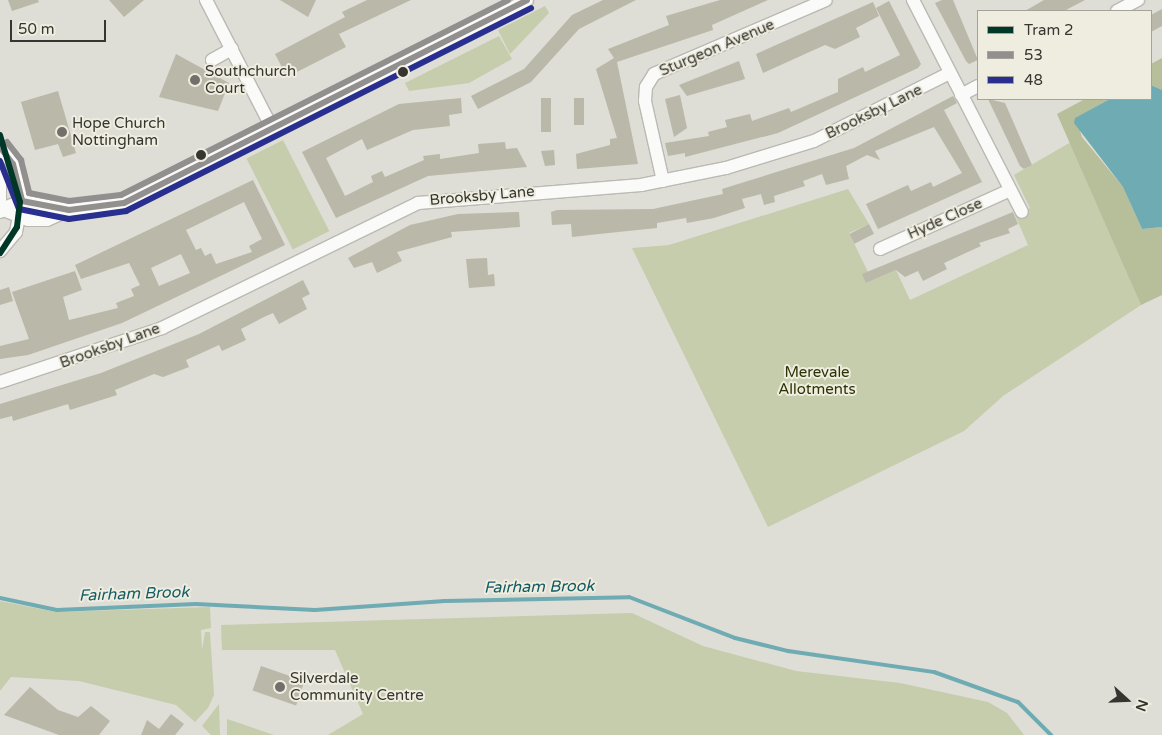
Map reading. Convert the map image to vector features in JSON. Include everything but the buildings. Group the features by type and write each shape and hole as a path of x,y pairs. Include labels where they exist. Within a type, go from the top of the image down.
{"street":[{"path":"206,0 273,130"},
{"path":"1,210 20,219 46,220 69,210 124,203 273,130 527,0"},
{"name":"Sturgeon Avenue","path":"663,181 645,101 646,87 654,74 826,0"},
{"path":"913,0 1022,212"},
{"path":"1119,10 1138,0"},
{"path":"212,60 232,49"},
{"name":"Brooksby Lane","path":"0,382 162,328 418,203 663,181 762,159 814,141 950,73"},
{"path":"962,95 977,87"},
{"path":"0,147 13,164 22,202 20,219 0,251"},
{"path":"0,174 1,210"},
{"name":"Hyde Close","path":"880,248 1010,190"},
{"path":"1,210 22,202 69,210"}],"green space":[{"path":"545,6 549,13 510,54 498,30"},
{"path":"499,36 512,59 469,83 409,91 405,83"},
{"path":"1162,58 1162,90 1152,85 1152,63"},
{"path":"1083,100 1108,100 1076,118 1082,137 1123,187 1142,229 1162,227 1162,295 1141,305 1057,114"},
{"path":"283,140 329,231 293,249 246,159"},
{"name":"Merevale Allotments","path":"1071,142 1141,305 1003,396 964,431 768,527 632,248 669,245 848,189 869,224 849,233 868,272 866,283 896,270 910,300 1028,245 1015,215 1030,208 1014,175"},
{"path":"0,601 56,612 210,607 211,628 201,630 202,650 205,632 210,632 214,695 208,708 195,722 176,705 79,681 11,677 0,691"},
{"path":"632,613 703,646 796,671 900,683 988,702 1007,713 1024,735 328,735 363,714 335,650 222,650 221,625"},
{"path":"219,704 220,735 211,735 202,726"},
{"path":"227,719 274,735 227,735"}],"water":[{"path":"1152,85 1162,90 1162,227 1142,229 1123,187 1074,123 1075,118 1108,100 1152,100"}],"waterway":[{"name":"Fairham Brook","path":"0,598 57,610 196,604 315,610 445,601 629,597 735,638 788,651 934,672 1018,702 1051,735"}],"tram line":[{"name":"2","path":"0,135 20,202 17,227 0,253"}],"transit line":[{"path":"7,142 21,160 29,193 69,201 121,195 508,0"},
{"name":"53","path":"0,147 13,164 22,201 69,210 124,203 527,0"},
{"name":"48","path":"0,161 19,209 69,219 126,211 531,8"}],"place":[{"name":"Southchurch Court","path":"195,80"},
{"name":"Hope Church Nottingham","path":"62,132"},
{"name":"Silverdale Community Centre","path":"280,687"}]}
